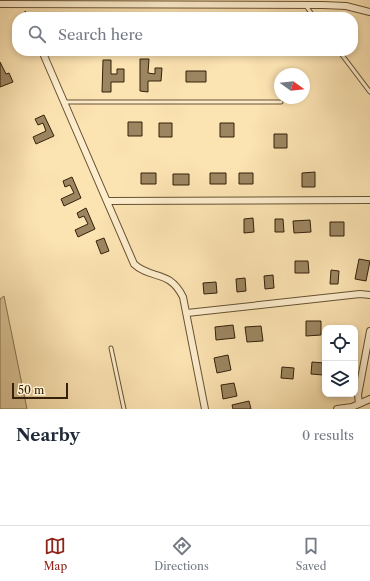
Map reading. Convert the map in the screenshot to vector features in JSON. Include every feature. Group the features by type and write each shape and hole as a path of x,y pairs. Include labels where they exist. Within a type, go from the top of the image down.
{"street":[{"path":"0,4 188,2 305,4 346,6 370,12"},
{"path":"44,56 134,264 139,269 164,276 172,281 179,289 187,312 204,409"},
{"path":"107,201 370,200"},
{"path":"187,312 360,294 370,295"},
{"path":"359,404 358,395 370,331"},
{"path":"337,409 353,408 370,399"}],"lane":[{"path":"305,4 311,12"},
{"path":"343,56 370,92"},
{"path":"64,102 274,102"},
{"path":"111,348 124,409"}],"shaded area":[{"path":"4,296 27,409 0,409 0,299"}],"building":[{"path":"140,59 149,59 148,73 155,74 155,68 162,68 161,81 148,81 148,92 140,91"},
{"path":"103,60 111,60 111,74 117,74 117,69 124,69 124,82 111,82 111,92 102,92"},
{"path":"0,62 6,74 9,73 13,82 0,87"},
{"path":"186,71 206,71 206,82 186,82"},
{"path":"44,115 54,136 36,144 33,137 46,131 43,123 38,125 35,119"},
{"path":"128,122 142,122 142,136 128,136"},
{"path":"159,123 172,123 172,137 159,137"},
{"path":"220,123 234,123 234,137 220,137"},
{"path":"274,134 287,134 287,148 274,148"},
{"path":"315,172 315,187 302,187 302,173"},
{"path":"141,173 156,173 156,184 141,184"},
{"path":"210,173 226,173 226,184 210,184"},
{"path":"239,173 253,173 253,184 239,184"},
{"path":"173,174 189,174 189,185 173,185"},
{"path":"72,177 81,198 64,206 61,199 74,193 70,185 65,187 63,181"},
{"path":"86,208 95,229 78,237 75,230 88,224 84,216 79,218 77,213"},
{"path":"253,218 254,232 244,233 244,219"},
{"path":"275,219 283,219 284,232 275,232"},
{"path":"310,220 311,232 294,233 293,221"},
{"path":"330,222 344,222 344,236 330,236"},
{"path":"104,238 109,251 101,254 96,241"},
{"path":"359,259 370,261 366,281 355,279"},
{"path":"295,261 308,261 309,273 295,273"},
{"path":"331,270 339,271 338,284 330,284"},
{"path":"273,275 274,288 265,289 264,276"},
{"path":"245,278 246,291 237,292 236,279"},
{"path":"216,282 217,293 204,294 203,283"},
{"path":"306,321 321,321 321,335 306,336"},
{"path":"233,325 235,338 216,340 215,327"},
{"path":"261,326 263,341 247,342 245,327"},
{"path":"228,355 231,370 217,373 214,358"},
{"path":"312,362 322,363 322,375 311,374"},
{"path":"282,367 294,368 293,379 281,378"},
{"path":"234,383 237,396 223,399 221,385"},
{"path":"249,401 251,409 233,409 232,405"}]}
